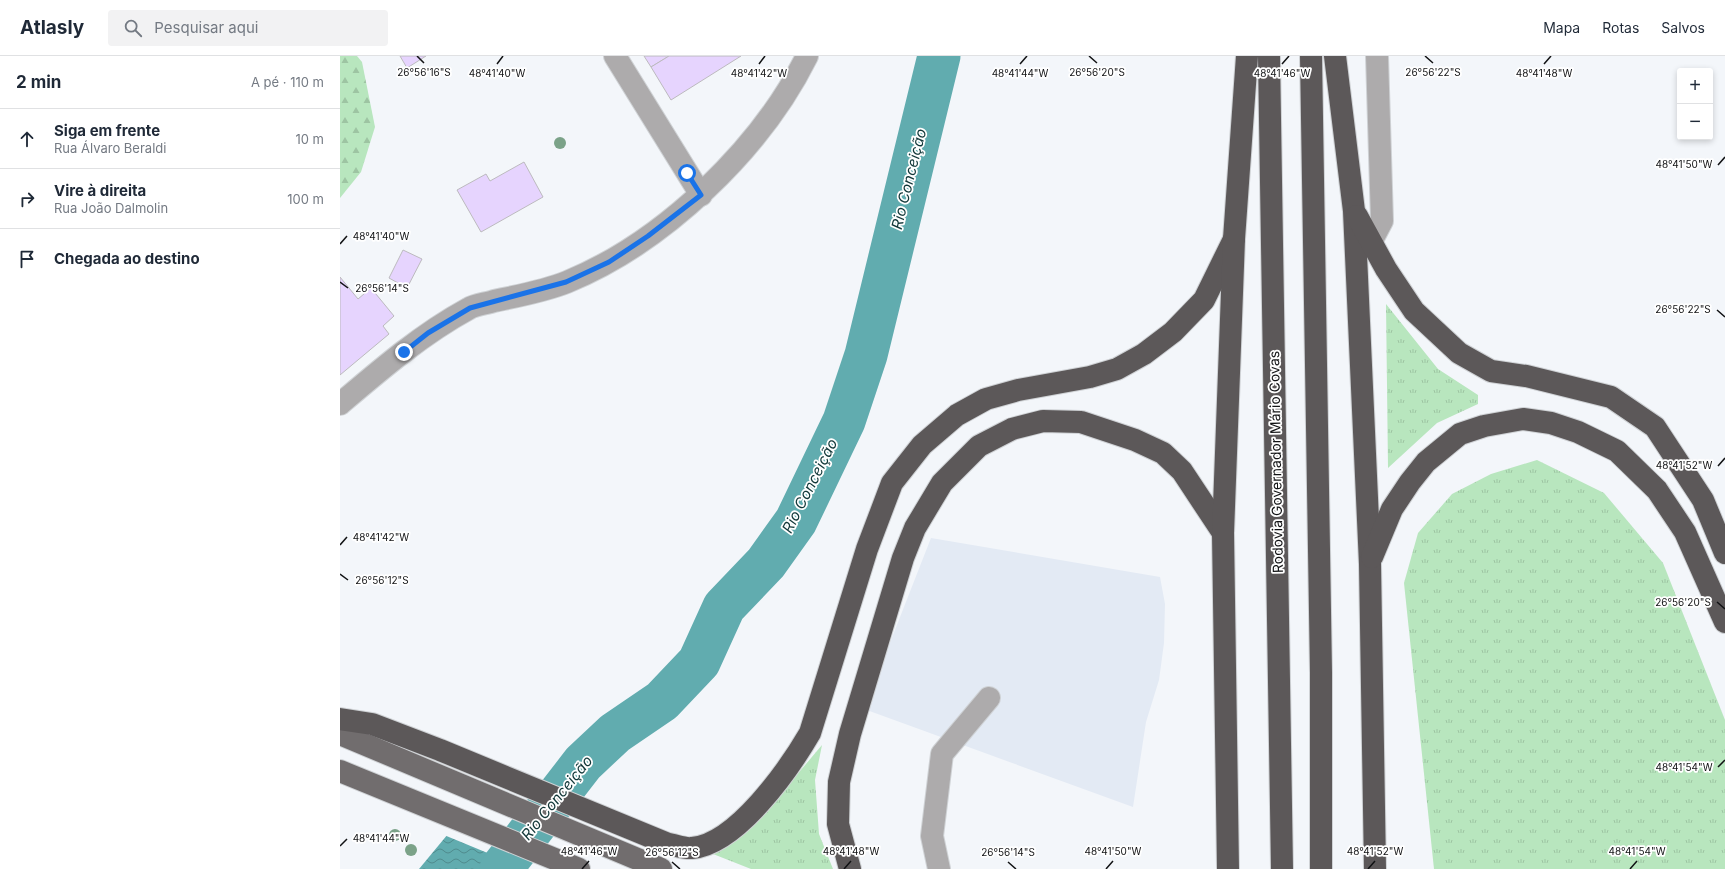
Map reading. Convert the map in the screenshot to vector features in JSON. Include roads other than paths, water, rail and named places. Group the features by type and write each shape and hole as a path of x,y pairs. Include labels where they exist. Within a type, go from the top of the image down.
{"highway":[{"path":"1228,869 1223,533 1234,238 1247,56"},
{"name":"Rodovia Governador Mário Covas","path":"1269,56 1282,869"},
{"path":"1311,56 1320,673 1321,869"},
{"path":"1335,56 1354,211 1370,564 1375,869"},
{"path":"1354,211 1386,269 1414,311 1459,353 1491,371 1526,376 1611,397 1656,427 1703,500 1725,553"},
{"path":"340,719 372,724 440,750 668,844 692,848 709,844 746,818 796,758 810,733 870,542 892,484 922,445 957,415 986,399 1018,390 1090,377 1117,369 1144,354 1173,332 1204,300 1234,238"},
{"path":"1370,564 1392,509 1410,482 1426,462 1460,434 1484,426 1523,419 1551,423 1578,432 1617,451 1657,490 1685,532 1725,622"},
{"path":"850,869 838,824 839,782 850,734 903,558 915,528 942,483 979,446 1012,429 1043,421 1081,422 1135,440 1163,453 1182,470 1223,533"}],"main road":[{"path":"340,734 661,869"},
{"path":"340,771 579,869"}],"street":[{"path":"615,56 701,195"},
{"path":"340,404 428,333 470,308 566,282 602,265 648,236 701,195 765,124 795,82 807,56"},
{"path":"1371,242 1382,221 1377,56"},
{"path":"939,869 932,836 942,754 989,698"}],"water":[{"path":"448,834 528,869 419,869"}],"waterway":[{"name":"Rio Conceição","path":"501,869 583,763 615,733 662,701 699,662 724,607 766,563 796,521 844,421 866,355 939,56"}]}
